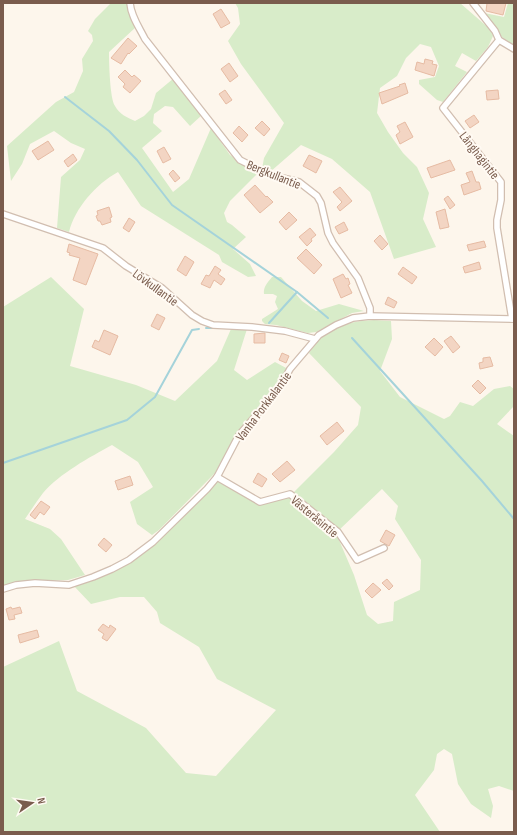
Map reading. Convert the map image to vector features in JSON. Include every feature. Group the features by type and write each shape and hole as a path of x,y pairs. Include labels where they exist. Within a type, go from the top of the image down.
{"street":[{"name":"Bergkullantie","path":"130,3 130,9 135,21 145,39 240,160 270,175 299,182 317,196 321,203 328,233 358,278 370,308 370,316"},
{"path":"473,3 495,31 499,40 514,49"},
{"name":"Långhagintie","path":"499,40 444,108 501,182 501,200 497,228 513,319"},
{"name":"Lövkullantie","path":"3,214 103,248 126,266 162,288 192,315 202,321 213,325 252,327 286,331 315,340"},
{"name":"Vanha Porkkalantie","path":"3,589 16,585 35,583 68,585 112,569 129,560 153,542 207,489 217,477 239,435 279,389 290,369 319,335 336,325 353,318 370,316 513,319"},
{"name":"Västeråsintie","path":"217,477 260,502 290,494 338,532 357,560 384,548"}],"green space":[{"path":"111,3 128,3 136,27 109,52 111,89 113,102 117,109 135,121 144,116 151,109 156,93 174,78 202,115 190,126 173,107 165,106 154,114 153,123 162,131 142,148 173,192 189,179 211,128 230,155 248,168 250,172 259,172 230,201 224,213 227,222 246,237 233,249 250,264 256,276 248,277 222,262 219,255 141,206 118,172 94,190 76,214 69,232 57,228 61,177 80,160 85,149 71,143 54,131 30,144 22,164 11,181 7,146 56,102 74,92 83,71 82,59 93,41 92,35 88,31 95,19"},
{"path":"235,3 460,3 491,30 493,36 488,47 476,61 462,53 455,66 467,72 443,102 437,100 419,84 419,80 435,77 439,66 431,47 420,44 406,58 397,76 380,88 377,113 403,153 417,167 429,193 423,219 436,247 394,259 370,192 332,159 301,145 270,172 262,169 264,158 284,123 241,64 228,41 240,24 238,8"},
{"path":"508,3 514,3 514,47 501,36 484,13 504,17"},
{"path":"51,277 84,309 70,366 136,385 175,401 217,361 231,329 247,329 234,370 247,380 275,362 288,369 273,392 237,434 215,473 159,530 152,535 137,524 130,502 153,487 138,462 112,445 75,466 57,479 43,493 25,519 50,529 61,539 85,575 68,580 23,582 3,587 3,307"},
{"path":"272,277 281,277 302,301 316,311 339,304 364,311 352,313 316,332 308,333 276,325 265,324 262,319 278,309 275,302 277,296 273,294 264,294 265,287"},
{"path":"374,320 391,321 392,339 380,371 400,397 444,419 450,416 460,402 473,406 494,389 510,386 514,389 514,406 497,424 514,436 514,791 499,786 488,789 493,806 491,818 471,804 458,784 452,754 444,749 437,754 434,770 415,795 440,832 3,832 3,667 59,641 77,691 146,728 186,773 216,776 276,710 217,679 199,647 160,623 157,612 144,597 120,597 91,604 73,585 96,579 119,569 140,555 218,480 259,504 290,496 336,533 354,575 367,615 378,624 393,621 394,602 420,590 421,560 395,519 398,506 382,489 338,531 292,494 334,452 358,425 361,407 309,353 316,343 332,329 353,322"}],"building":[{"path":"487,3 506,3 503,15 486,11"},
{"path":"221,9 230,23 221,28 213,14"},
{"path":"128,38 137,46 129,54 128,53 121,64 111,58"},
{"path":"425,59 433,61 432,64 437,65 434,76 415,70 417,62 424,64"},
{"path":"229,63 238,76 230,82 221,69"},
{"path":"125,70 132,77 134,75 141,81 130,93 123,87 125,84 118,77"},
{"path":"405,83 408,93 382,104 379,93"},
{"path":"225,90 232,100 226,104 219,94"},
{"path":"498,90 499,99 487,100 486,91"},
{"path":"474,115 479,122 470,128 465,121"},
{"path":"262,121 270,129 264,136 255,128"},
{"path":"405,122 413,137 400,144 396,135 400,132 397,126"},
{"path":"239,126 248,135 242,142 233,133"},
{"path":"48,141 54,150 38,160 32,151"},
{"path":"164,147 171,159 163,163 157,151"},
{"path":"73,154 77,160 68,167 64,161"},
{"path":"309,155 322,161 316,173 303,166"},
{"path":"450,160 455,170 431,178 427,168"},
{"path":"173,170 180,178 175,182 169,174"},
{"path":"472,171 476,182 479,182 481,189 464,195 461,185 470,182 466,173"},
{"path":"255,185 273,202 260,213 244,195"},
{"path":"340,187 352,201 340,211 337,207 342,202 333,192"},
{"path":"448,196 455,205 450,209 444,199"},
{"path":"109,207 112,217 110,218 111,222 102,225 96,216 98,215 97,211"},
{"path":"445,209 449,227 440,229 436,212"},
{"path":"289,212 297,220 286,230 279,222"},
{"path":"129,218 135,222 129,232 123,228"},
{"path":"344,222 348,230 339,234 335,227"},
{"path":"310,228 316,235 311,239 312,241 307,246 299,237"},
{"path":"380,235 388,244 382,250 374,241"},
{"path":"484,241 486,247 469,251 467,245"},
{"path":"69,244 98,254 86,285 73,280 80,258 69,255 70,253 67,252"},
{"path":"306,249 322,265 314,274 297,258"},
{"path":"185,256 194,262 186,276 177,270"},
{"path":"479,262 481,269 465,273 463,267"},
{"path":"215,266 221,270 218,274 225,279 221,285 214,280 210,288 201,284 206,275 209,276"},
{"path":"403,267 417,277 412,284 398,274"},
{"path":"343,274 346,279 348,278 350,284 348,285 352,293 341,298 333,279"},
{"path":"388,297 397,302 394,308 385,304"},
{"path":"157,314 165,318 159,330 151,326"},
{"path":"104,330 118,336 110,355 92,347 95,340 99,342"},
{"path":"265,333 265,343 254,343 254,334"},
{"path":"451,336 460,347 453,353 444,341"},
{"path":"434,338 443,347 435,356 425,347"},
{"path":"282,353 289,356 286,363 279,360"},
{"path":"490,357 493,366 480,369 479,363 483,362 483,358"},
{"path":"478,380 486,388 480,394 472,386"},
{"path":"337,422 344,431 327,445 320,436"},
{"path":"287,461 295,470 280,482 272,474"},
{"path":"258,473 267,479 262,487 253,482"},
{"path":"130,476 133,485 118,490 115,481"},
{"path":"41,501 50,507 44,515 40,512 35,519 30,515"},
{"path":"386,530 395,535 389,546 380,541"},
{"path":"104,538 112,545 106,552 98,545"},
{"path":"387,579 393,586 389,590 382,583"},
{"path":"373,583 381,590 372,598 365,591"},
{"path":"11,607 12,609 20,607 22,613 14,615 15,619 9,620 6,609"},
{"path":"103,624 109,628 110,625 116,629 107,641 102,638 104,634 98,630"},
{"path":"37,630 39,637 20,643 18,635"}],"waterway":[{"path":"65,97 109,131 137,160 172,205 297,292"},
{"path":"269,323 297,292 328,318"},
{"path":"206,328 221,328"},
{"path":"3,463 127,420 155,397 192,330 199,329"},
{"path":"352,338 482,481 514,519"}]}
